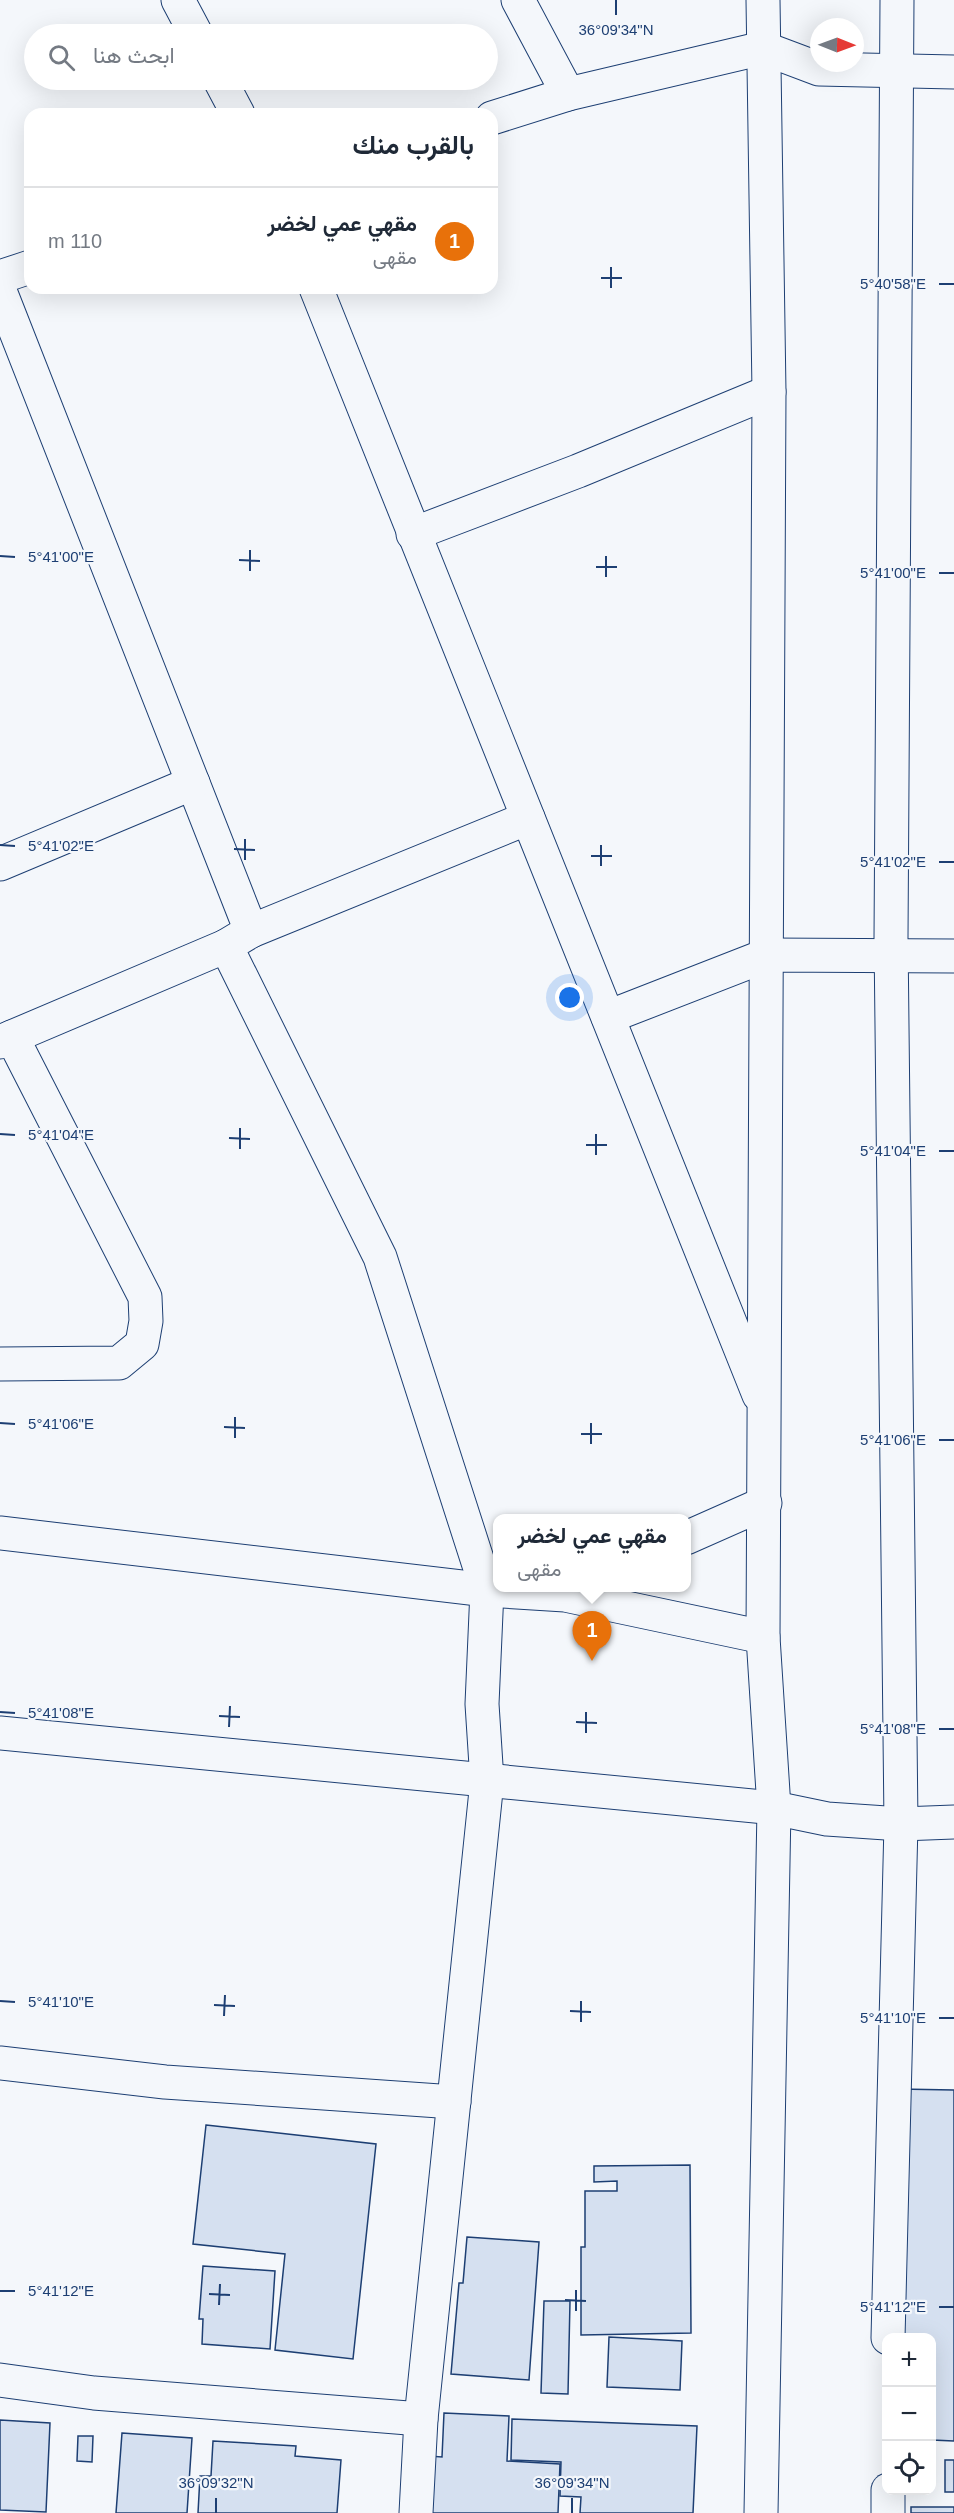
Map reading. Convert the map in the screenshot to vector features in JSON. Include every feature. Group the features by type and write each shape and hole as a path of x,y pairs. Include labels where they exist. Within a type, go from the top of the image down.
{"street":[{"path":"178,0 191,24"},
{"path":"518,0 568,94"},
{"path":"761,2513 774,1808 763,1637 766,1410 766,685 769,392 763,0"},
{"path":"888,2333 901,1824 891,955 892,490 897,0"},
{"path":"498,116 568,94 763,48 819,69 954,72"},
{"path":"225,90 235,108"},
{"path":"0,276 24,269"},
{"path":"0,291 193,783 238,938 380,1257 487,1590 482,1704 487,1781 421,2419 416,2513"},
{"path":"318,294 766,1410"},
{"path":"413,534 578,471 769,392"},
{"path":"0,864 193,783"},
{"path":"0,1364 119,1363 142,1344 146,1321 145,1297 6,1039 238,938 528,818"},
{"path":"608,1017 767,955 954,956"},
{"path":"691,1536 765,1503"},
{"path":"0,1533 493,1590"},
{"path":"576,1592 763,1637"},
{"path":"0,1733 774,1808 827,1819 901,1824 954,1822"},
{"path":"0,2063 165,2082 454,2103"},
{"path":"0,2380 94,2393 421,2419"},
{"path":"888,2495 888,2513"}],"building":[{"path":"898,2089 954,2090 954,2441 936,2440 936,2333 896,2333"},
{"path":"206,2125 376,2144 353,2359 275,2350 285,2254 193,2244"},
{"path":"690,2165 691,2333 581,2335 581,2247 585,2247 585,2191 617,2191 617,2181 594,2182 594,2166"},
{"path":"467,2237 539,2242 529,2380 451,2374 459,2283 463,2283"},
{"path":"203,2266 275,2271 270,2349 202,2344 203,2319 199,2319"},
{"path":"544,2301 570,2301 568,2394 541,2393"},
{"path":"609,2337 682,2341 680,2390 607,2387"},
{"path":"444,2413 509,2416 507,2461 560,2464 558,2513 427,2513 429,2456 442,2457"},
{"path":"512,2419 697,2426 693,2513 580,2513 581,2497 560,2496 561,2462 511,2460"},
{"path":"0,2420 50,2423 46,2512 0,2510"},
{"path":"122,2433 192,2438 187,2513 116,2513"},
{"path":"78,2436 93,2436 92,2462 77,2461"},
{"path":"213,2441 296,2446 295,2456 341,2460 337,2513 198,2513 200,2476 211,2476"},
{"path":"945,2460 954,2460 954,2492 945,2492"},
{"path":"911,2507 954,2507 954,2513 911,2513"}],"place":[{"name":"مقهي عمي لخضر","path":"592,1661"}]}
